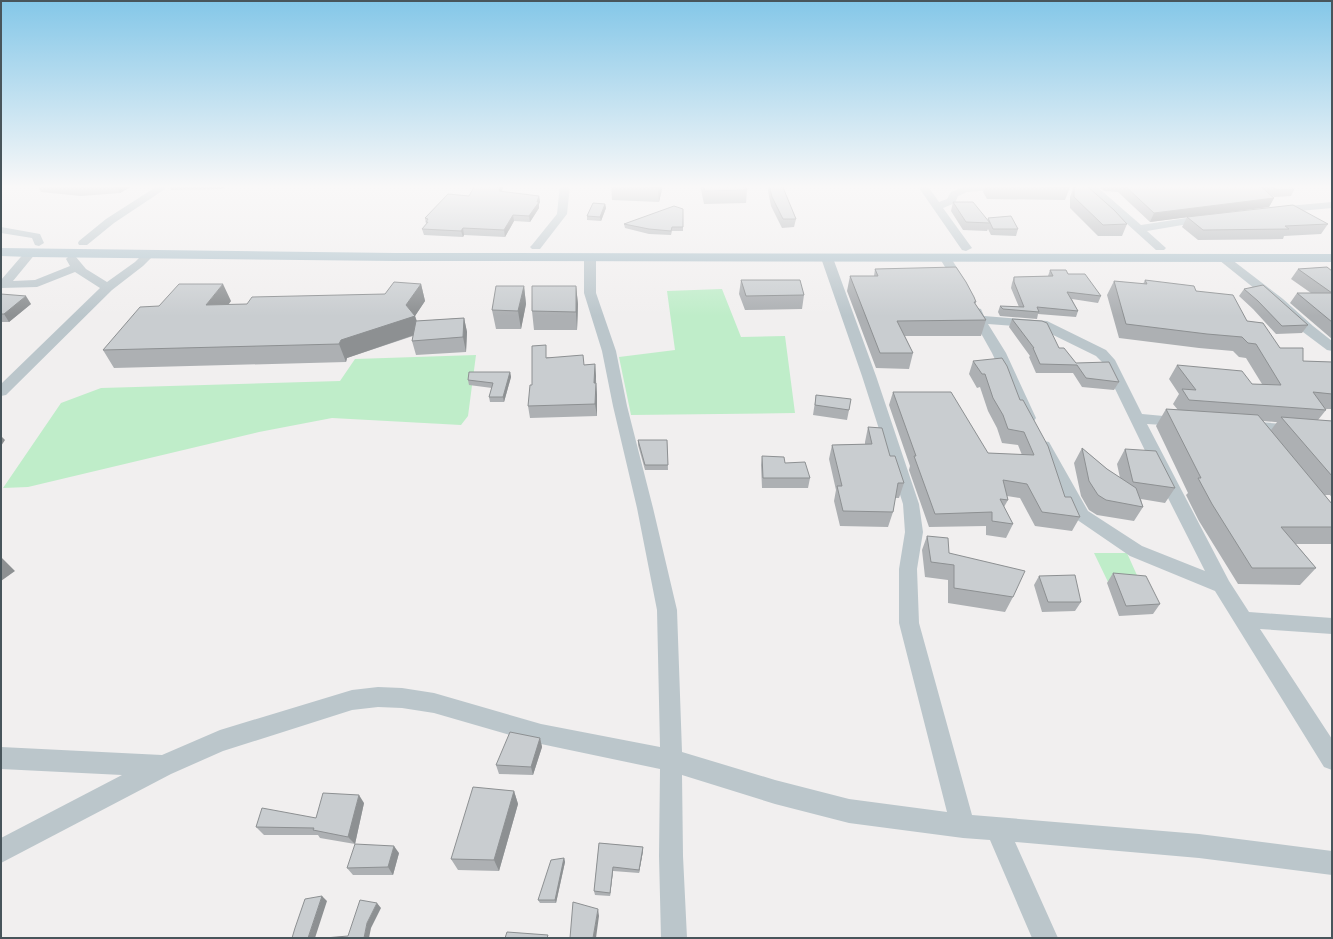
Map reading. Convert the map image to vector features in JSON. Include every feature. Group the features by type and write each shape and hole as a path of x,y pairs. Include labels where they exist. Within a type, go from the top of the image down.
{"main road":[{"path":"1,242 34,248 75,260 223,250 536,247 1332,249"},
{"path":"1,252 83,243 223,250 590,257 1332,258"},
{"path":"1298,249 1312,258"}],"street":[{"path":"83,243 100,229"},
{"path":"536,247 550,229"},
{"path":"953,229 966,248"},
{"path":"1139,229 1160,248"},
{"path":"1,230 36,236 34,248 2,285"},
{"path":"1,392 108,287 139,264 149,254"},
{"path":"590,257 590,293 609,351 620,406 645,508 667,610 671,760 671,856 674,938"},
{"path":"945,257 972,299 979,319 999,353 1036,432 1082,515 1136,551 1222,586"},
{"path":"827,258 912,504 914,532 908,569 909,623 963,826"},
{"path":"1223,258 1279,302 1308,329 1332,347"},
{"path":"2,285 37,283 75,260 87,276 108,287"},
{"path":"979,319 1042,324 1101,353 1108,360 1112,365 1177,500 1222,586 1332,759"},
{"path":"1138,419 1195,422"},
{"path":"1231,424 1332,433"},
{"path":"1252,426 1267,444"},
{"path":"1244,620 1332,626"},
{"path":"1,851 162,766 220,741 352,700 378,697 402,698 434,703 541,734 671,760 775,792 849,811 963,826 1199,846 1332,863"},
{"path":"1,758 162,766"},
{"path":"997,828 1046,938"}],"green space":[{"path":"722,289 741,337 785,336 795,413 631,415 619,357 675,350 667,291"},
{"path":"476,355 468,416 461,425 332,418 259,432 28,487 3,488 61,403 101,388 340,381 355,359"},
{"path":"1094,553 1127,553 1140,582 1108,582"}],"building":[{"path":"422,229 462,229 461,231"},
{"path":"480,229 505,229 504,230"},
{"path":"648,229 672,229 671,231"},
{"path":"1202,229 1289,229 1203,230"},
{"path":"956,267 974,297 976,302 974,302 986,320 897,321 913,353 880,353 850,276 878,276 875,269"},
{"path":"1327,267 1332,271 1332,293 1298,269"},
{"path":"1050,270 1066,270 1068,274 1085,274 1101,296 1067,292 1078,311 1037,307 1039,312 1003,309 1000,306 1024,307 1014,282 1014,277 1053,276"},
{"path":"741,280 800,280 804,295 746,296"},
{"path":"1145,280 1194,286 1196,291 1233,295 1247,321 1263,323 1280,348 1303,348 1303,361 1332,362 1332,394 1313,392 1326,410 1189,400 1182,389 1196,390 1177,365 1242,371 1252,384 1281,385 1256,344 1248,343 1242,337 1126,324 1114,281 1147,284"},
{"path":"394,282 421,284 406,305 415,316 341,340 339,344 103,350 140,307 159,306 179,284 223,284 206,305 247,304 252,297 385,294"},
{"path":"1263,285 1308,325 1282,326 1244,289"},
{"path":"496,286 524,286 518,311 492,310"},
{"path":"532,286 576,286 576,312 532,311"},
{"path":"1297,293 1332,293 1332,322"},
{"path":"1,294 26,296 4,314 1,314"},
{"path":"464,318 463,337 412,341 416,321"},
{"path":"1012,319 1042,321 1047,323 1059,348 1064,348 1076,363 1109,362 1119,382 1086,378 1077,365 1040,364 1034,348"},
{"path":"546,345 546,358 583,355 584,365 595,364 595,404 528,406 530,385 532,385 532,346"},
{"path":"1002,358 1007,366 1020,400 1023,400 1048,446 1065,497 1071,497 1080,517 1042,512 1027,484 1003,480 1008,500 1000,499 1013,524 992,521 992,512 935,514 893,392 951,392 988,453 1034,455 1024,432 1008,429 1003,415 993,398 985,374 982,374 973,361"},
{"path":"469,372 510,372 503,397 489,397 493,383 468,380"},
{"path":"816,395 851,399 849,410 815,405"},
{"path":"1166,409 1258,415 1332,504 1332,527 1281,527 1316,568 1252,568 1212,504 1198,478 1201,478"},
{"path":"1281,417 1332,421 1332,476"},
{"path":"868,427 882,428 890,456 895,456 904,483 898,483 893,512 843,511 837,486 842,486 832,445 872,444"},
{"path":"638,440 667,440 668,465 645,465"},
{"path":"1082,448 1107,469 1136,488 1143,507 1106,500 1098,495 1089,481"},
{"path":"1125,449 1156,451 1175,488 1133,482"},
{"path":"762,456 784,457 785,463 805,462 810,478 763,478"},
{"path":"927,536 948,538 949,553 1025,571 1013,597 954,588 954,565 931,562"},
{"path":"1113,573 1146,576 1160,604 1126,606"},
{"path":"1075,575 1081,602 1048,602 1039,576"},
{"path":"510,732 540,738 531,767 496,765"},
{"path":"473,787 514,791 494,860 451,859"},
{"path":"323,793 359,795 348,837 313,830 314,828 256,827 262,808 316,818"},
{"path":"599,843 643,847 639,870 613,867 610,893 594,891"},
{"path":"355,844 394,846 388,867 347,868"},
{"path":"564,858 555,900 538,900 551,860"},
{"path":"322,896 308,938 292,938 305,899"},
{"path":"360,900 377,903 367,923 364,938 325,938 348,936"},
{"path":"573,902 598,909 593,938 570,938"},
{"path":"507,932 548,935 547,938 505,938"}]}
